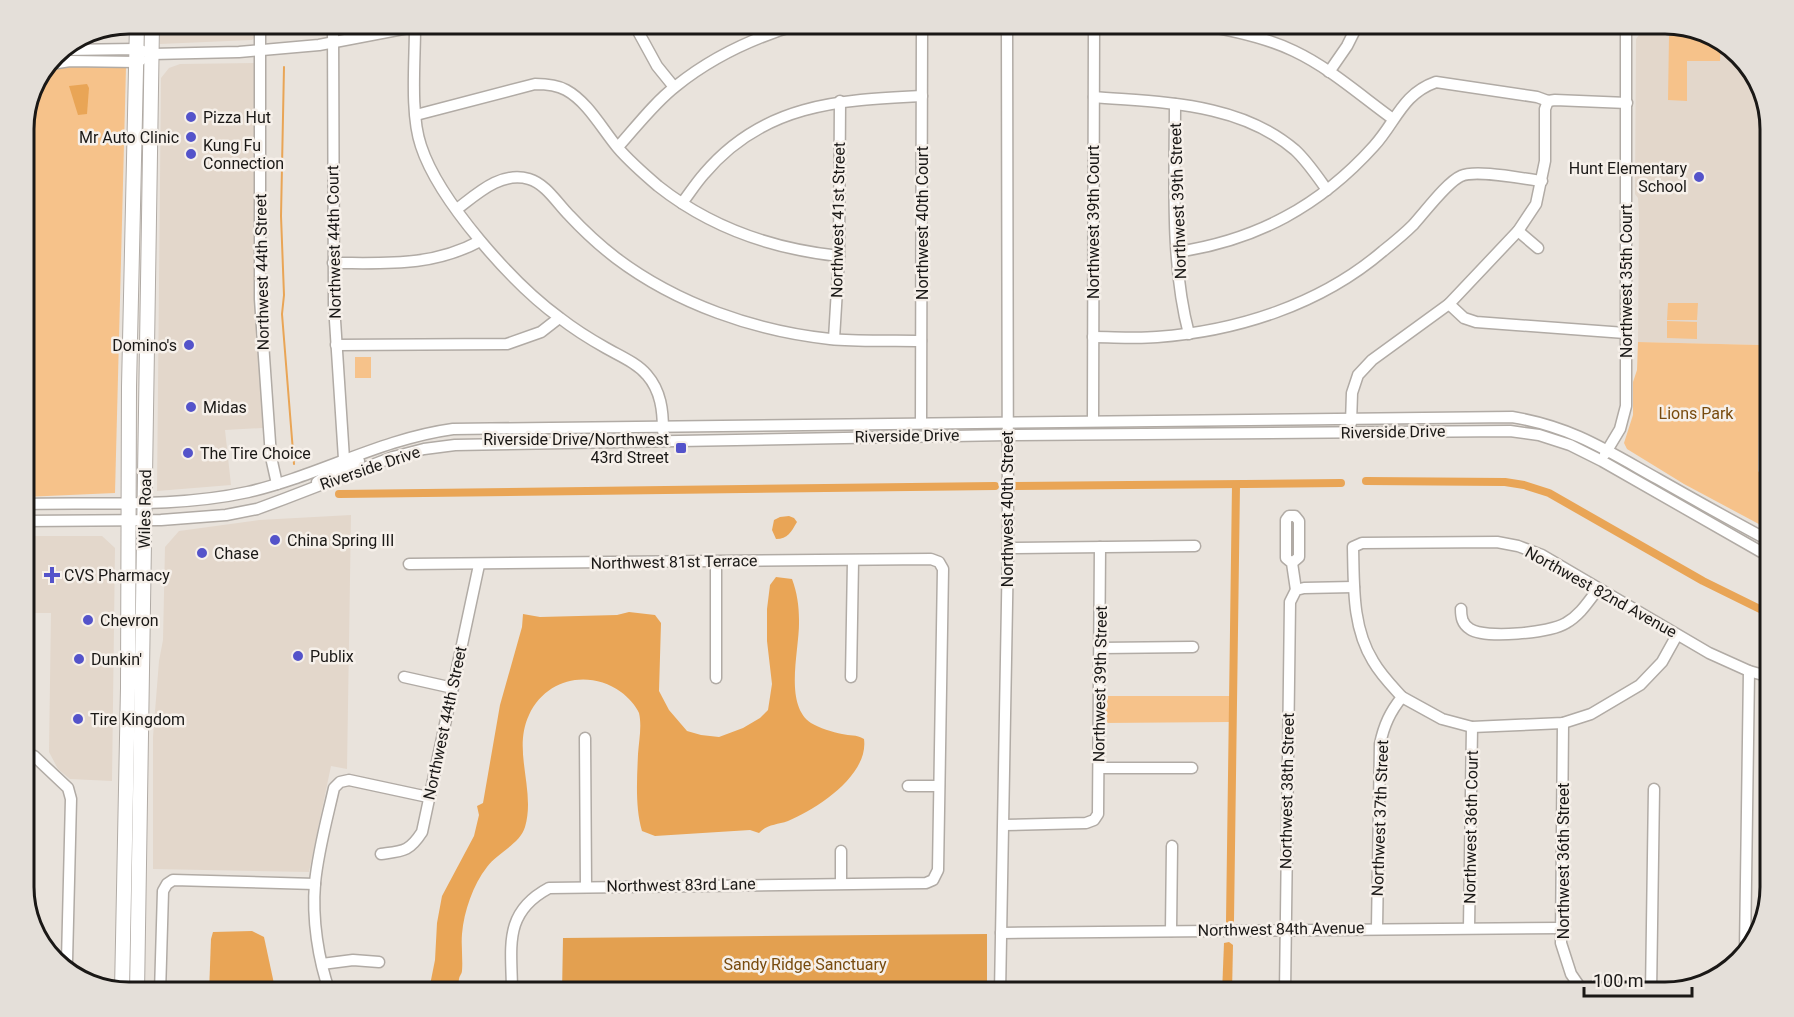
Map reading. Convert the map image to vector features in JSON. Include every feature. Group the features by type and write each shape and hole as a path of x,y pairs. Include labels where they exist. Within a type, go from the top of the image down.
{"main road":[{"name":"Wiles Road","path":"122,982 127,502 137,34"},
{"name":"Wiles Road","path":"137,982 152,34"}],"street":[{"name":"Northwest 44th Street","path":"260,34 261,330 271,457 277,484"},
{"name":"Northwest 44th Court","path":"333,34 333,263 344,459"},
{"path":"63,62 152,54 260,50 333,43 383,34"},
{"path":"416,34 416,115 420,143 427,161 480,241 530,292 559,318 634,364 646,374 656,386 662,404 664,440"},
{"path":"639,34 657,66 674,87"},
{"path":"618,147 674,87 707,64 767,34"},
{"name":"Northwest 40th Court","path":"921,423 922,34"},
{"name":"Northwest 40th Street","path":"1000,982 1008,548 1007,34"},
{"name":"Northwest 39th Court","path":"1093,421 1094,34"},
{"path":"1240,34 1259,38 1295,52 1329,72 1393,119"},
{"path":"1329,72 1353,34"},
{"name":"Northwest 35th Court","path":"1602,461 1620,429 1626,406 1624,333 1626,34"},
{"path":"76,51 137,56"},
{"path":"1178,252 1211,247 1271,225 1306,206 1352,170 1377,143 1412,94 1436,82 1537,97 1548,101 1555,99 1627,103"},
{"path":"416,115 535,84 551,85 566,90 579,99 637,168 682,203 725,227 763,242 804,252 839,256"},
{"path":"682,203 705,173 730,148 760,128 805,109 840,101 922,96"},
{"path":"1094,97 1175,104 1238,116 1262,127 1297,152 1327,190"},
{"name":"Northwest 41st Street","path":"834,339 839,256 840,101"},
{"path":"1351,433 1352,393 1358,375 1372,360 1449,304 1518,231 1536,204 1545,161 1545,109 1548,101"},
{"name":"Northwest 39th Street","path":"1175,104 1178,252 1184,315 1189,334"},
{"path":"1093,337 1154,337 1189,334 1266,316 1309,298 1348,277 1376,257 1411,227 1451,183 1461,176 1474,173 1542,181"},
{"path":"457,209 486,187 504,177 520,176 533,180 544,188 593,239 618,259 670,292 739,320 773,330 834,339 921,341"},
{"path":"1518,231 1538,248"},
{"path":"333,263 429,260 459,252 480,241"},
{"path":"1449,304 1464,318 1476,322 1624,333"},
{"path":"336,345 507,344 541,332 559,318"},
{"name":"Riverside Drive","path":"35,504 145,502 217,497 247,492 277,484 416,435 453,429 1512,417 1575,433 1760,535"},
{"name":"Riverside Drive","path":"35,521 145,520 226,515 257,509 393,457 424,449 455,445 1008,435 1510,431 1549,438 1570,445 1760,551"},
{"path":"312,488 320,478 330,472 365,459 372,449"},
{"name":"Northwest 82nd Avenue","path":"1354,587 1353,547 1362,543 1497,542 1518,546 1542,555 1709,653 1760,674"},
{"path":"1008,548 1195,546"},
{"name":"Northwest 39th Street","path":"1004,825 1086,823 1094,820 1098,814 1100,547"},
{"name":"Northwest 81st Terrace","path":"409,564 931,559 939,562 943,569 939,786"},
{"path":"851,676 853,561"},
{"path":"716,562 716,678"},
{"name":"Northwest 38th Street","path":"1285,982 1290,602 1296,590 1292,563"},
{"name":"Northwest 44th Street","path":"381,854 405,851 414,845 422,832 479,565"},
{"path":"1296,590 1354,587 1356,617 1363,641 1382,675 1402,697 1442,719 1472,727 1563,723 1591,714 1640,685 1662,662 1677,635"},
{"path":"1461,609 1462,620 1475,632 1532,633 1566,624 1581,613 1598,589"},
{"path":"1100,648 1193,647"},
{"path":"1745,938 1749,671"},
{"path":"404,677 453,687"},
{"name":"Northwest 37th Street","path":"1377,928 1380,744 1383,727 1390,712 1402,697"},
{"name":"Northwest 36th Street","path":"1563,723 1562,943 1565,958 1576,982"},
{"name":"Northwest 36th Court","path":"1469,928 1472,727"},
{"path":"585,738 586,886"},
{"path":"35,757 68,788 71,799 67,959"},
{"path":"1099,768 1192,768"},
{"path":"327,982 317,936 315,884 334,788 340,782 349,780 428,797"},
{"path":"908,786 939,786"},
{"name":"Northwest 83rd Lane","path":"512,982 512,937 519,913 536,895 549,888 926,883 933,880 938,870 939,786"},
{"path":"1651,982 1654,789"},
{"path":"1170,930 1172,846"},
{"path":"841,851 841,883"},
{"path":"160,982 163,891 173,880 315,884"},
{"name":"Northwest 84th Avenue","path":"1001,933 1562,928"},
{"path":"322,964 353,960 379,962"}],"shaded area":[{"path":"160,34 255,34 252,40 160,44"},
{"name":"Hunt Elementary School","path":"1640,34 1677,35 1712,47 1732,62 1752,93 1759,123 1759,345 1638,342 1639,216 1638,198 1635,194 1636,39"},
{"path":"255,63 254,296 263,428 225,430 231,485 157,491 161,78 169,68 180,64"},
{"path":"87,84 89,88 87,114 78,115 69,86"},
{"path":"351,515 347,769 331,766 309,872 153,869 153,737 159,661 163,640 165,547 179,531 259,520"},
{"path":"789,516 797,522 791,532 776,539 772,530 774,520"},
{"path":"35,536 102,536 115,548 112,781 70,779 58,769 49,752 51,613 35,613"},
{"path":"776,577 792,579 796,594 799,632 795,690 802,714 818,727 864,739 863,752 850,778 826,799 800,816 769,826 759,833 750,830 655,836 642,831 638,812 640,723 636,707 621,692 596,681 570,681 558,685 537,702 524,729 523,757 528,799 525,827 518,838 487,867 477,882 465,916 462,934 462,972 459,982 431,982 442,896 474,836 479,815 477,806 483,803 500,705 522,627 523,614 540,617 617,615 629,612 655,615 661,623 659,691 669,710 687,731 719,737 743,728 760,718 768,710 772,684 767,641 770,585"},
{"path":"252,931 264,937 274,982 209,982 213,932"},
{"path":"1229,942 1233,945 1232,982 1222,982 1224,943"}],"green space":[{"path":"1669,36 1689,38 1720,53 1720,61 1687,61 1687,101 1668,100"},
{"path":"126,67 115,493 35,497 35,123 44,87 58,68"},
{"path":"1668,303 1698,303 1697,320 1667,320"},
{"path":"1667,321 1697,322 1697,339 1667,338"},
{"name":"Lions Park","path":"1638,342 1759,345 1760,524 1684,484 1627,449 1624,443 1633,415 1633,382 1637,370"},
{"path":"355,357 371,357 371,378 355,378"},
{"path":"1104,696 1230,696 1229,722 1103,723"},
{"name":"Sandy Ridge Sanctuary","path":"987,934 987,982 562,982 563,938"}],"waterway":[{"path":"284,67 281,216 284,295 282,314 294,464"},
{"path":"1366,481 1505,482 1549,493 1703,581 1760,609"},
{"path":"1016,486 1341,483"},
{"path":"1230,921 1236,485"},
{"path":"339,494 995,486"}],"place":[{"name":"Pizza Hut","path":"191,117"},
{"name":"Mr Auto Clinic","path":"191,137"},
{"name":"Kung Fu Connection","path":"191,154"},
{"name":"Hunt Elementary School","path":"1699,177"},
{"name":"Domino's","path":"189,345"},
{"name":"Midas","path":"191,407"},
{"name":"Riverside Drive/Northwest 43rd Street","path":"681,448"},
{"name":"The Tire Choice","path":"188,453"},
{"name":"China Spring III","path":"275,540"},
{"name":"Chase","path":"202,553"},
{"name":"CVS Pharmacy","path":"52,575"},
{"name":"Chevron","path":"88,620"},
{"name":"Publix","path":"298,656"},
{"name":"Dunkin'","path":"79,659"},
{"name":"Tire Kingdom","path":"78,719"}]}
